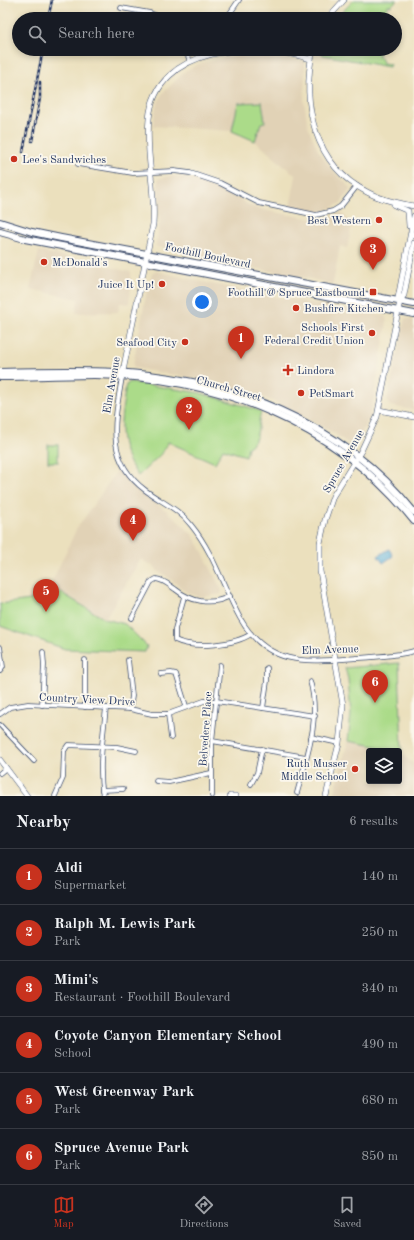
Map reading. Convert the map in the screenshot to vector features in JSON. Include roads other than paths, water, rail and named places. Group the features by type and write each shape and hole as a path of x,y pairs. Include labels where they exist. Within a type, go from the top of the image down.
{"main road":[{"name":"Foothill Boulevard","path":"0,222 38,233 414,304"},
{"name":"Foothill Boulevard","path":"0,232 33,240 414,314"},
{"name":"Church Street","path":"0,372 80,370 122,374 204,390 268,407 306,428 356,459 393,488 414,512"},
{"name":"Church Street","path":"0,378 122,374"},
{"name":"Church Street","path":"356,459 388,490 414,521"}],"street":[{"path":"229,12 239,0"},
{"path":"333,12 344,0"},
{"path":"121,8 140,12"},
{"path":"188,56 190,61"},
{"name":"Elm Avenue","path":"205,56 190,61 174,72 166,80 152,104 148,125 154,212 122,374 114,428 118,456 126,470 138,484 168,505 191,524 204,542 240,618 251,634 271,650 295,660 308,662 414,651"},
{"name":"Elm Avenue","path":"298,56 310,59"},
{"path":"311,56 308,77 311,117 316,136 332,163 343,176 367,192 391,202 414,206"},
{"path":"78,164 133,173 174,171 205,177 259,204 316,215 333,211 341,206 357,186"},
{"path":"391,202 408,212 412,235"},
{"name":"Spruce Avenue","path":"400,302 398,295 412,235 414,216"},
{"name":"Spruce Avenue","path":"326,796 339,743 343,705 320,571 320,543 325,520 333,496 371,433 379,410 398,311 400,302 404,295 414,243"},
{"path":"379,410 414,417"},
{"path":"132,618 151,582 156,579 164,581 184,596 204,602 220,600 230,596"},
{"path":"184,596 175,629 175,640 220,644 238,641 251,634"},
{"path":"0,647 1,670"},
{"path":"42,705 44,666 43,652"},
{"path":"85,660 85,707"},
{"path":"128,660 132,696 130,709"},
{"name":"Belvedere Place","path":"212,796 212,741 220,664"},
{"path":"264,708 267,668"},
{"path":"161,674 176,674 186,706"},
{"path":"297,793 315,716 314,697 310,681"},
{"name":"Country View Drive","path":"0,714 10,708 28,704 130,709 152,714 168,714 186,706 204,701 216,701 315,716"},
{"path":"103,796 102,746 106,708"},
{"path":"168,714 171,738"},
{"path":"0,726 34,761"},
{"path":"311,737 339,743"},
{"path":"212,741 306,758"},
{"path":"55,796 63,778 65,748 71,745 102,746 136,751"},
{"path":"252,784 257,772 262,749"},
{"path":"0,760 27,796"},
{"path":"0,773 6,768"},
{"path":"156,781 169,782 211,773"},
{"path":"102,790 123,789"},
{"path":"230,796 236,796"}],"water":[{"path":"389,549 393,556 383,563 378,556"}],"railway":[{"path":"49,12 52,0"},
{"path":"23,152 42,56"},
{"path":"32,141 40,98 40,82"}],"place":[{"name":"Lee's Sandwiches","path":"14,159"},
{"name":"Best Western","path":"379,220"},
{"name":"McDonald's","path":"44,262"},
{"name":"Mimi's","path":"373,270"},
{"name":"Juice It Up!","path":"162,284"},
{"name":"Foothill @ Spruce Eastbound","path":"373,292"},
{"name":"Bushfire Kitchen","path":"296,308"},
{"name":"Schools First Federal Credit Union","path":"372,333"},
{"name":"Seafood City","path":"185,342"},
{"name":"Aldi","path":"241,359"},
{"name":"Lindora","path":"288,370"},
{"name":"PetSmart","path":"301,393"},
{"name":"Ralph M. Lewis Park","path":"189,430"},
{"name":"Coyote Canyon Elementary School","path":"133,541"},
{"name":"West Greenway Park","path":"46,612"},
{"name":"Spruce Avenue Park","path":"375,703"},
{"name":"Ruth Musser Middle School","path":"355,769"}]}
